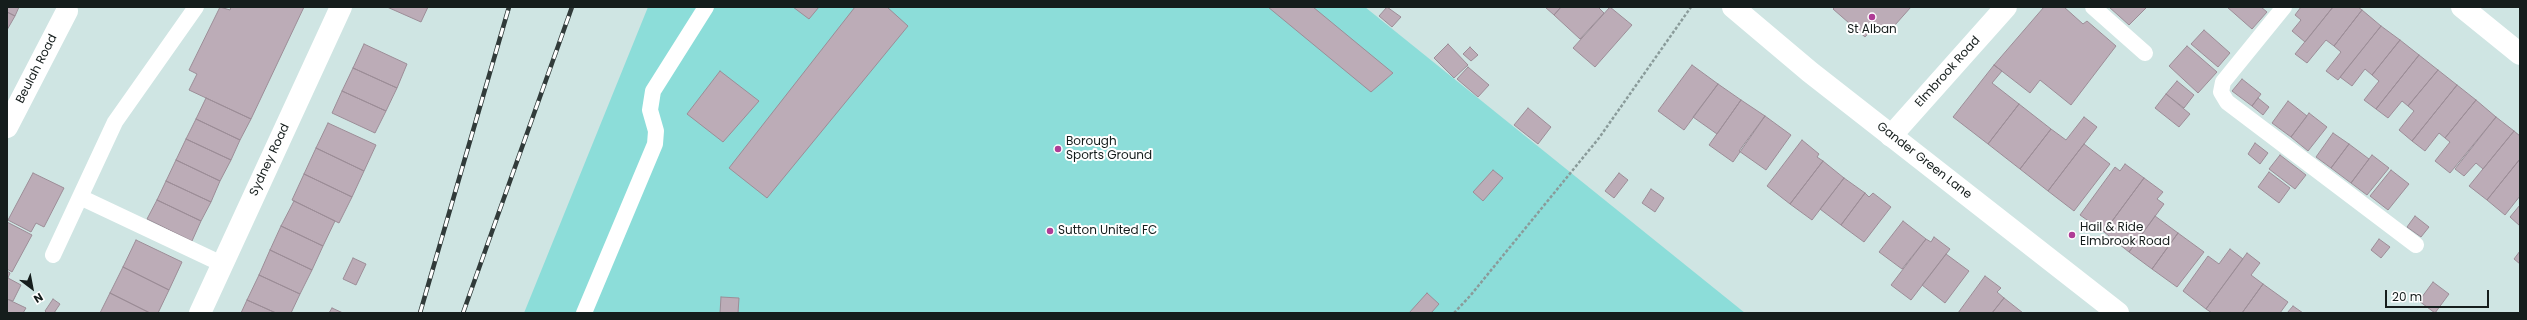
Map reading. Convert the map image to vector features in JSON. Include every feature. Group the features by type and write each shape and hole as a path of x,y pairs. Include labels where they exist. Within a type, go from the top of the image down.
{"street":[{"name":"Sydney Road","path":"200,313 341,7"},
{"name":"Gander Green Lane","path":"1733,7 1810,72 2118,313"},
{"name":"Elmbrook Road","path":"1891,136 2006,7"},
{"path":"2462,7 2520,54"},
{"name":"Beulah Road","path":"7,127 67,11"}],"lane":[{"path":"53,254 115,122 196,7"},
{"path":"584,313 655,144 656,131 650,110 653,91 706,7"},
{"path":"2093,7 2145,53"},
{"path":"2284,7 2223,82 2221,92 2227,102 2416,245"},
{"path":"80,197 222,264"}],"path":[{"path":"1454,313 1470,296 1599,138 1683,15 1691,7"}],"shaded area":[{"name":"Borough Sports Ground","path":"648,7 1365,7 1745,313 524,313"}],"building":[{"path":"7,7 19,7 15,16 7,12"},
{"path":"220,7 230,10 231,7 304,7 251,119 189,90 197,74 189,70"},
{"path":"387,7 428,7 421,22"},
{"path":"793,7 819,7 809,19"},
{"path":"855,7 887,7 908,26 767,198 729,168"},
{"path":"1268,7 1313,7 1393,73 1371,92"},
{"path":"1387,7 1401,17 1392,27 1379,16"},
{"path":"1545,7 1561,7 1554,15"},
{"path":"1561,7 1598,7 1604,13 1580,39 1554,15"},
{"path":"1610,7 1632,25 1595,67 1573,48"},
{"name":"St Alban","path":"1835,7 1911,7 1887,34 1876,25 1865,37 1833,9"},
{"path":"2044,7 2064,7 2083,24 2087,21 2116,46 2071,105 2040,80 2030,93 1994,65"},
{"path":"2109,7 2147,7 2129,25"},
{"path":"2227,7 2261,7 2267,12 2252,29"},
{"path":"2301,7 2333,7 2305,42 2292,31 2301,20 2295,15"},
{"path":"2333,7 2358,7 2362,10 2334,46 2326,40 2307,63 2295,54"},
{"path":"2362,10 2381,26 2338,80 2326,71 2341,52 2334,46"},
{"path":"7,12 15,16 7,30"},
{"path":"2381,26 2400,40 2372,75 2365,69 2352,86 2340,77"},
{"path":"2204,30 2230,53 2218,67 2191,44"},
{"path":"2400,40 2419,55 2376,109 2364,100 2379,81 2372,75"},
{"path":"364,44 407,64 397,88 353,68"},
{"path":"1448,44 1468,65 1454,78 1434,58"},
{"path":"2187,46 2217,72 2198,93 2169,66"},
{"path":"1470,47 1478,55 1471,61 1463,54"},
{"path":"2419,55 2438,70 2408,106 2402,101 2388,118 2376,109"},
{"path":"1692,65 1718,84 1684,130 1658,111"},
{"path":"1994,65 2002,71 1992,83 2019,104 1988,144 1953,117"},
{"path":"1468,67 1489,85 1478,97 1457,79"},
{"path":"353,68 397,88 386,111 342,91"},
{"path":"2438,70 2457,85 2412,141 2399,130 2414,111 2408,106"},
{"path":"720,71 759,101 723,142 687,114"},
{"path":"2242,79 2261,94 2252,106 2232,91"},
{"path":"2177,81 2194,95 2184,108 2166,94"},
{"path":"1718,84 1741,100 1717,134 1693,117"},
{"path":"2457,85 2476,100 2445,138 2439,133 2425,151 2412,141"},
{"path":"342,91 386,111 375,133 332,113"},
{"path":"2166,94 2190,114 2179,127 2155,108"},
{"path":"206,98 251,119 240,140 196,119"},
{"path":"2258,98 2269,107 2263,115 2252,106"},
{"path":"1741,100 1765,116 1733,162 1709,145"},
{"path":"2476,100 2496,117 2450,173 2435,161 2450,142 2445,138"},
{"path":"2288,101 2307,116 2291,137 2272,123"},
{"path":"2019,104 2051,129 2020,169 1988,144"},
{"path":"1528,108 1551,127 1538,144 1514,125"},
{"path":"2309,113 2327,127 2308,151 2291,137"},
{"path":"1765,116 1791,135 1766,170 1739,151"},
{"path":"2084,117 2097,127 2048,191 2020,169 2051,129 2066,140"},
{"path":"2496,117 2514,131 2483,169 2476,163 2464,176 2455,169"},
{"path":"196,119 240,140 231,160 186,139"},
{"path":"328,123 376,145 364,171 316,148"},
{"path":"2514,131 2520,136 2520,159 2487,200 2469,186"},
{"path":"2333,133 2349,144 2331,168 2316,157"},
{"path":"186,139 231,160 220,181 176,160"},
{"path":"1802,140 1819,154 1817,157 1823,161 1790,204 1767,186"},
{"path":"2255,143 2268,153 2260,164 2248,154"},
{"path":"2084,144 2110,164 2074,211 2048,191"},
{"path":"2349,144 2369,159 2351,183 2331,168"},
{"path":"316,148 364,171 352,197 304,174"},
{"path":"2280,155 2306,175 2295,189 2269,169"},
{"path":"2372,155 2389,168 2367,195 2351,183"},
{"path":"2520,159 2520,196 2505,215 2487,200"},
{"path":"176,160 220,181 211,202 166,181"},
{"path":"1823,161 1844,178 1812,220 1790,204"},
{"path":"2125,164 2144,178 2104,232 2080,215 2115,167 2120,171"},
{"path":"1493,170 1503,178 1483,201 1473,192"},
{"path":"2391,170 2409,184 2388,210 2370,196"},
{"path":"2269,172 2290,188 2279,203 2258,187"},
{"path":"33,173 64,188 44,227 36,223 31,232 8,220"},
{"path":"1619,173 1628,180 1614,198 1605,191"},
{"path":"304,174 352,197 339,223 292,200"},
{"path":"1844,178 1865,193 1841,225 1820,209"},
{"path":"2144,178 2163,192 2157,199 2164,204 2129,252 2104,232"},
{"path":"166,181 211,202 201,221 157,200"},
{"path":"1651,189 1664,198 1655,212 1642,203"},
{"path":"1865,193 1869,197 1873,193 1891,207 1864,242 1841,225"},
{"path":"157,200 201,221 192,241 147,219"},
{"path":"294,201 335,221 323,246 281,226"},
{"path":"2520,205 2520,226 2510,217"},
{"path":"2155,216 2178,233 2152,269 2129,252"},
{"path":"2415,216 2429,227 2421,237 2407,227"},
{"path":"1903,221 1926,239 1902,269 1879,252"},
{"path":"7,222 32,235 12,272 7,269"},
{"path":"281,226 323,246 312,270 270,250"},
{"path":"2178,233 2204,252 2177,287 2152,269"},
{"path":"1934,237 1950,249 1911,300 1891,285 1926,239 1931,242"},
{"path":"2379,239 2390,247 2381,258 2371,250"},
{"path":"136,240 182,262 169,290 123,267"},
{"path":"2230,249 2243,259 2206,309 2183,291 2208,256 2219,264"},
{"path":"270,250 312,270 300,294 259,275"},
{"path":"2520,251 2520,264 2514,259"},
{"path":"2247,253 2260,263 2251,275 2263,284 2242,313 2212,313 2206,309"},
{"path":"1946,254 1969,271 1945,303 1922,285"},
{"path":"353,258 366,264 356,285 343,279"},
{"path":"123,267 169,290 158,313 150,313 110,293"},
{"path":"7,271 10,273 8,278 21,285 13,301 7,299"},
{"path":"259,275 300,294 291,313 276,313 247,300"},
{"path":"1985,276 2001,288 1997,292 2004,298 1992,313 1958,313"},
{"path":"2433,282 2449,294 2435,313 2419,301"},
{"path":"2263,284 2288,302 2280,313 2242,313"},
{"path":"110,293 150,313 100,313"},
{"path":"1427,293 1439,304 1431,313 1409,313"},
{"path":"721,297 739,298 738,313 720,313"},
{"path":"2004,298 2023,313 1992,313"},
{"path":"7,299 26,308 23,313 7,313"},
{"path":"53,299 60,304 54,313 47,313 45,311"},
{"path":"247,300 276,313 241,313"},
{"path":"2293,306 2303,313 2287,313"},
{"path":"332,308 343,313 329,313"}],"railway":[{"path":"420,313 509,7"},
{"path":"463,313 572,7"}],"place":[{"name":"St Alban","path":"1872,17"},
{"name":"Borough Sports Ground","path":"1058,149"},
{"name":"Sutton United FC","path":"1050,231"},
{"name":"Hail & Ride Elmbrook Road","path":"2072,235"}]}
